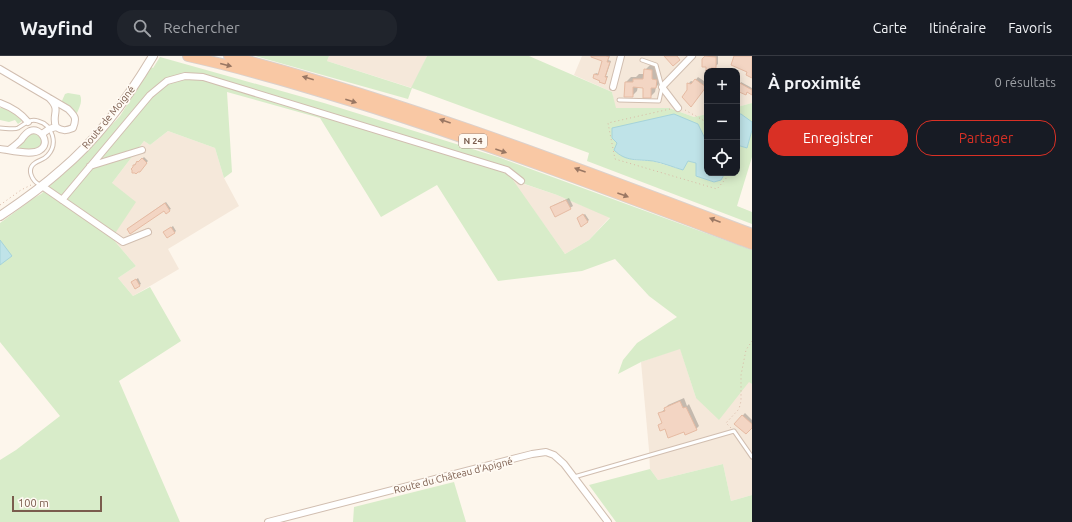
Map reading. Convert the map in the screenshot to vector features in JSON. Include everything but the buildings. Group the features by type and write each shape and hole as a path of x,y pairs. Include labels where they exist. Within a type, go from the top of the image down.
{"highway":[{"name":"N 24","path":"188,56 311,89 445,131 752,244"},
{"name":"N 24","path":"229,56 391,103 510,144 752,234"}],"street":[{"path":"612,87 621,56"},
{"path":"678,108 662,87 689,57"},
{"name":"Route de Moigné","path":"0,216 62,170 80,153 130,92 151,60"},
{"path":"0,69 68,109 74,115 76,122 73,128 67,131 52,128"},
{"path":"62,200 150,95 167,81 185,76 203,77 507,170 521,181"},
{"path":"42,134 52,128 54,122 56,110 55,104 49,98"},
{"path":"0,103 12,108 22,115 28,122"},
{"path":"0,149 21,152 34,152 41,150 45,145 45,139 42,134 37,131 30,131 9,150"},
{"path":"90,166 142,150"},
{"path":"40,185 123,242 148,232"},
{"name":"Route du Château d'Apigné","path":"268,522 532,454 546,452 554,455 564,464 608,522"}],"lane":[{"path":"619,100 659,102 662,87 656,65 642,60"},
{"path":"0,128 17,128 35,120 40,121 52,128 52,149 46,158 33,164 30,171 31,176 40,185"},
{"path":"574,477 734,431 752,457"}],"path":[{"path":"704,122 703,120 678,108 608,123 615,159 717,189 728,176"},
{"path":"0,205 21,190 31,185 40,185"},
{"path":"734,431 726,423 739,409 741,401 741,375 746,350 752,342"}],"shaded area":[{"path":"329,56 427,56 412,88 327,61"},
{"path":"582,56 752,56 752,103 740,106 740,68 704,68 704,115 694,117 669,108 615,108 612,92 574,75"},
{"path":"168,131 215,148 224,178 239,206 168,249 179,269 133,296 118,278 136,266 112,238 112,183 144,141 150,145"},
{"path":"512,180 557,195 610,217 589,240 565,254"},
{"path":"680,348 696,398 749,381 752,384 752,495 731,501 723,464 658,480 650,469 641,362"}],"green space":[{"path":"255,56 329,56 327,61 411,88 427,56 529,56 612,92 616,108 669,108 694,117 704,115 704,137 698,124 617,143 632,160 652,161 683,170 688,161 696,163 696,176 714,182 721,180 723,176 740,176 740,146 747,148 752,130 752,157 737,206 752,212 752,224 587,161 589,153 412,88 408,99"},
{"path":"160,57 324,103 498,157 752,250 752,384 749,382 719,420 696,398 680,349 641,362 618,374 623,360 637,343 677,317 649,296 615,259 582,271 498,281 437,185 381,217 320,118 227,92 232,172 224,178 215,148 168,131 150,145 144,141 112,183 136,202 112,238 136,266 118,278 133,296 150,287 181,341 119,381 180,522 0,522 0,460 16,450 60,416 0,342 0,223 41,194 86,152 120,116 151,67 153,68","holes":["513,180 557,195 610,218 589,240 565,254"]},
{"path":"65,94 80,95 81,97 81,102 76,115 61,103"},
{"path":"752,103 752,122 740,115 740,106"},
{"path":"0,108 9,108 22,121 18,124 15,120 9,122 0,120"},
{"path":"33,133 38,135 42,140 40,147 31,150 19,148 27,137"},
{"path":"723,464 731,501 752,495 752,522 616,522 589,485 650,469 658,480"},
{"path":"454,482 466,522 353,522 354,507"}],"water":[{"path":"674,114 698,124 704,137 704,176 723,176 721,180 714,182 696,176 696,163 688,161 683,170 653,161 627,158 618,154 614,150 617,143 612,138 612,128"},
{"path":"740,114 752,122 752,130 747,148 740,146"},
{"path":"0,240 12,256 0,265"}]}
